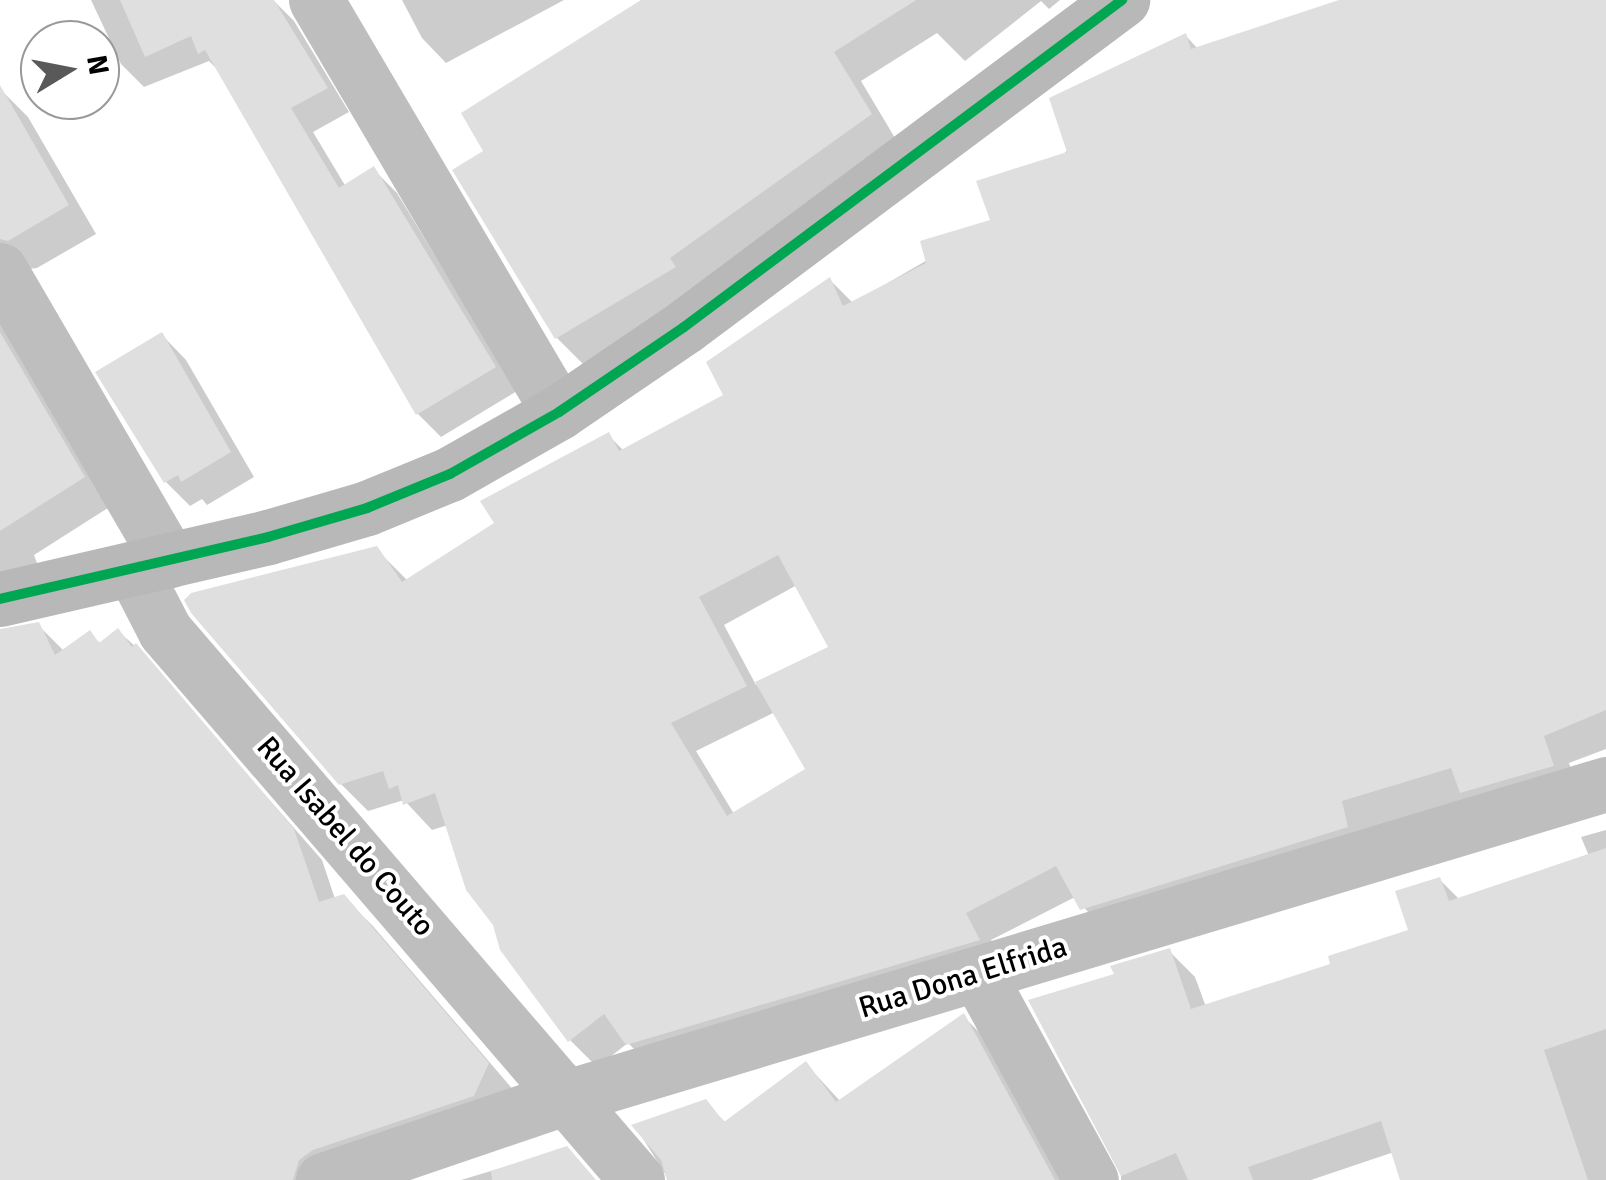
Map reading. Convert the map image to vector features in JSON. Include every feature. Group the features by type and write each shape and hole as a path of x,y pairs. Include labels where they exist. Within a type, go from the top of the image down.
{"street":[{"path":"316,0 560,412"},
{"path":"0,598 151,564 366,508 450,474 560,412 684,328 1122,0"},
{"name":"Rua Isabel do Couto","path":"0,270 151,564 165,631 570,1096 637,1180"},
{"name":"Rua Dona Elfrida","path":"323,1180 570,1096 1606,784"},
{"path":"978,974 1090,1180"}],"building":[{"path":"120,0 274,0 328,88 291,108 339,188 374,166 496,367 416,415 205,50 198,54 191,36 145,57"},
{"path":"641,0 916,0 834,52 872,114 670,258 676,267 555,339 452,170 483,151 461,113"},
{"path":"1339,0 1606,0 1606,710 1544,736 1554,766 1460,793 1451,768 1342,801 1348,827 1080,910 1056,866 966,913 980,940 626,1045 604,1014 568,1042 500,950 493,925 466,890 435,793 403,805 398,785 389,789 383,771 339,785 184,600 191,593 377,546 402,582 494,523 480,501 609,432 619,451 723,395 706,362 830,277 843,306 926,263 920,241 990,220 976,181 1067,152 1049,98 1186,33 1191,49","holes":["778,555 828,647 755,682 805,769 727,816 671,723 747,686 699,597"]},
{"path":"0,85 69,205 8,241 0,239"},
{"path":"0,332 85,477 0,531"},
{"path":"162,332 231,452 181,482 178,475 164,483 95,372"},
{"path":"39,622 55,655 90,630 99,643 118,628 132,647 136,643 294,829 319,902 344,894 489,1063 474,1096 313,1150 299,1160 293,1180 0,1180 0,629"},
{"path":"1606,848 1606,1029 1544,1050 1588,1180 1400,1180 1381,1121 1248,1167 1253,1180 1188,1180 1176,1153 1121,1176 1028,1000 1114,974 1110,966 1170,948 1191,1009 1330,964 1328,956 1408,930 1395,891 1440,877 1449,901"},
{"path":"964,1013 1055,1180 667,1180 661,1160 631,1125 706,1099 724,1122 806,1061 836,1102"},
{"path":"567,1146 596,1180 492,1180 491,1171"}],"transit line":[{"path":"0,599 268,537 367,508 450,474 559,412 684,327 1122,0"}]}
